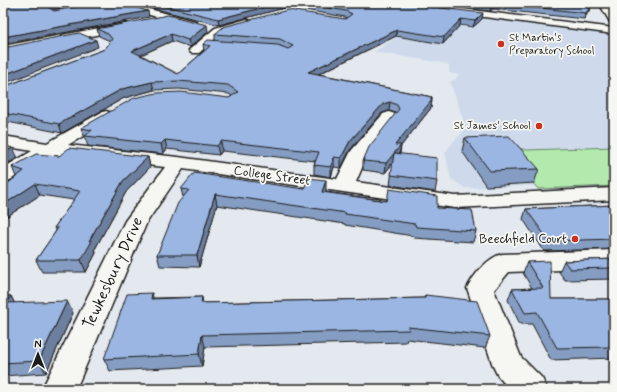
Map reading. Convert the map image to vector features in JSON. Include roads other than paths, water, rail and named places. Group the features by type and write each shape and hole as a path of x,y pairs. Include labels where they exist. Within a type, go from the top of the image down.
{"main road":[{"path":"604,3 614,20"}],"street":[{"path":"115,3 219,30"},
{"path":"442,10 614,31"},
{"path":"3,50 169,18"},
{"path":"195,50 219,30 257,19"},
{"path":"82,34 105,44"},
{"path":"3,176 116,110"},
{"path":"344,186 358,155 389,117"},
{"name":"College Street","path":"3,141 51,149 178,163 455,202 614,194"},
{"name":"Tewkesbury Drive","path":"59,389 136,221 178,163"},
{"path":"530,389 509,366 480,288 502,263 614,259"}],"place":[{"name":"St Martin's Preparatory School","path":"501,44"},
{"name":"St James' School","path":"539,126"},
{"name":"Beechfield Court","path":"575,239"}]}
